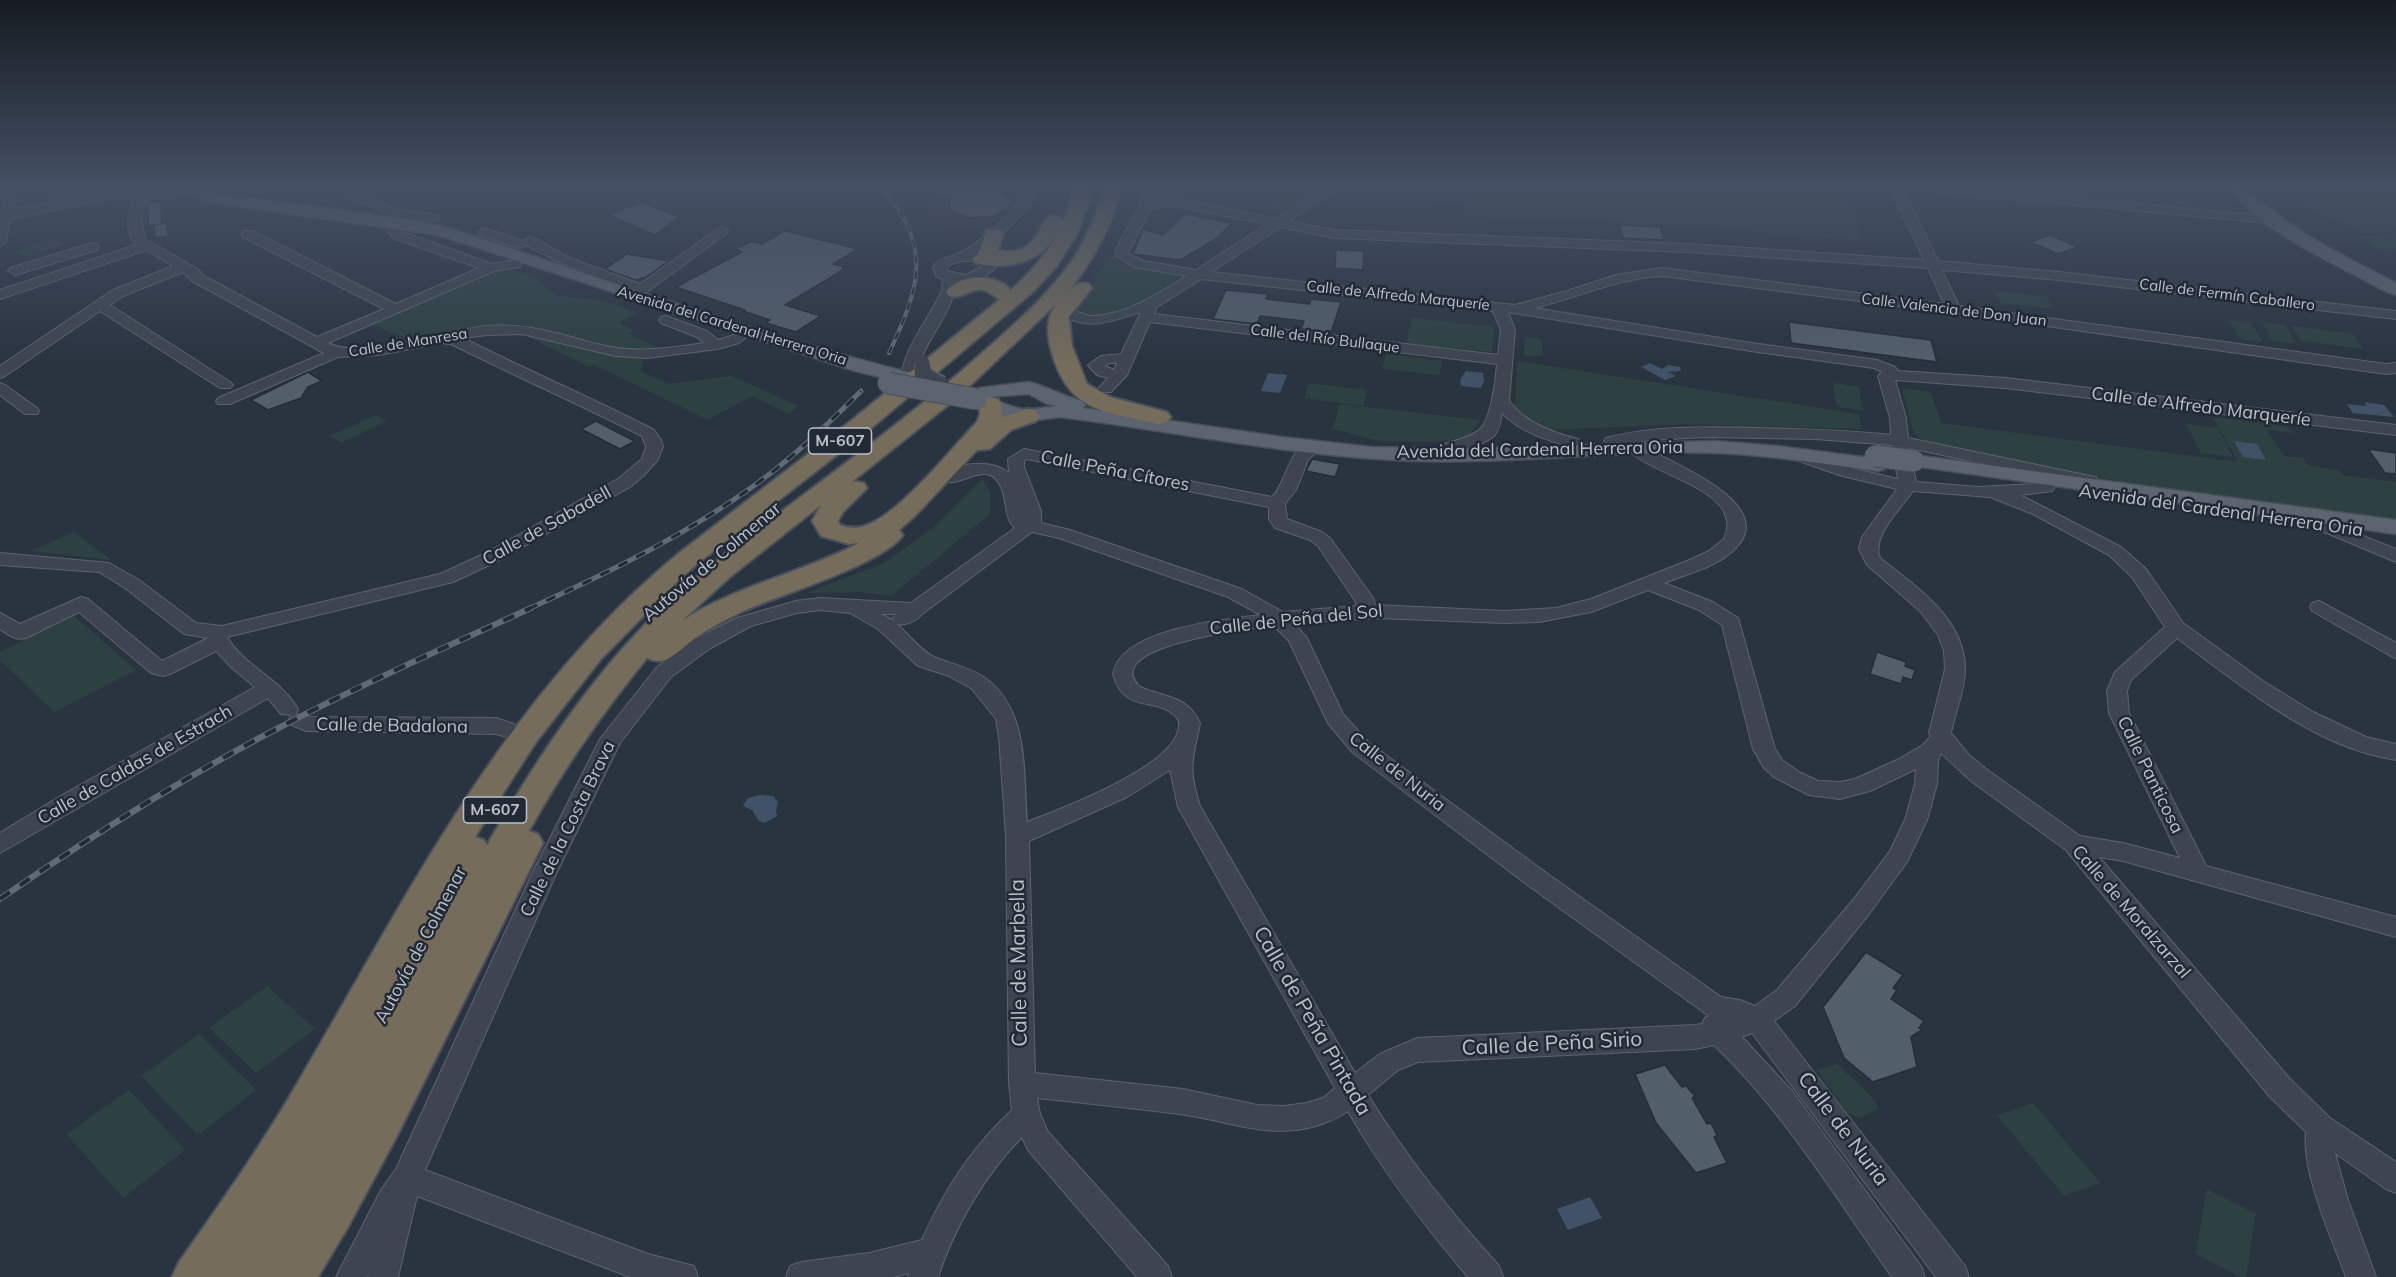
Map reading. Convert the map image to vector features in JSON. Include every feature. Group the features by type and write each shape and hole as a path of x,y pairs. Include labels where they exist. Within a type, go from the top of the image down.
{"highway":[{"path":"990,245 988,255 1021,257"},
{"path":"969,274 1005,260 1021,257 1041,245"},
{"name":"M-607","path":"194,1277 233,1226 315,1094 459,834 524,733 578,666 627,612 665,578 858,428 1011,300 1048,264 1061,245"},
{"name":"Autovía de Colmenar","path":"223,1277 259,1228 342,1094 480,833 543,735 602,663 657,606 714,555 953,368 1040,288 1060,267 1074,245"},
{"name":"Autovía de Colmenar","path":"262,1277 297,1228 376,1091 507,837 572,733 630,658 680,607 731,562 931,409 979,391 1037,313 1063,286 1091,245"},
{"path":"979,391 1004,353 1046,316 1090,268 1107,245"},
{"path":"979,391 1052,317 1096,266 1107,251 1108,245"},
{"path":"1096,266 1091,277 1063,310 1058,320 1060,339 1072,379 1080,390 1094,398 1159,417"},
{"path":"953,347 999,302 1003,294 1002,284 969,274"},
{"path":"911,441 831,509 825,521 830,530 844,536 865,535 883,528 896,519 987,425 993,414 979,391"},
{"name":"M-607","path":"292,1277 343,1196 397,1096 527,840 590,737 629,685 683,623 740,571 979,391"},
{"path":"658,652 688,628 726,607 841,563 877,544 902,526 998,429 1037,408"},
{"path":"723,531 845,448 874,432"},
{"name":"M-607","path":"397,1096 436,1006 549,786 572,733"}],"main road":[{"name":"Avenida del Cardenal Herrera Oria","path":"460,245 738,338 902,372"},
{"name":"Avenida del Cardenal Herrera Oria","path":"485,245 902,372 932,388 979,391 1029,388 1041,391 1037,408"},
{"path":"2311,245 2396,290"},
{"path":"2336,245 2396,278"},
{"name":"Avenida del Cardenal Herrera Oria","path":"979,391 1006,413 1076,405 1358,444 1450,447 1572,442 1720,440 1779,444 1876,460"},
{"name":"Avenida del Cardenal Herrera Oria","path":"1037,408 1313,447 1366,452 1436,455 1715,447 1876,460 1905,458 2145,493 2389,536"},
{"name":"Avenida del Cardenal Herrera Oria","path":"1905,458 2046,487 2389,536"}],"street":[{"path":"269,245 330,276 345,273 358,280 351,286 396,309"},
{"name":"Avenida del Cardenal Herrera Oria","path":"425,245 491,268"},
{"name":"Avenida del Cardenal Herrera Oria","path":"531,245 638,292"},
{"path":"638,292 702,245"},
{"path":"969,274 941,273 940,267 946,261 962,257 979,245"},
{"path":"932,388 924,376 902,372 969,274 986,245"},
{"name":"Calle de Alfredo Marqueríe","path":"1125,245 1122,250 1123,256 1139,264 1199,274 1540,312 1879,371 2006,383 2396,430"},
{"path":"1068,313 1078,318 1106,319 1148,312 1199,274 1245,245"},
{"name":"Calle de Fermín Caballero","path":"1602,245 1933,264 2070,277 2396,315"},
{"path":"1924,245 1954,309"},
{"path":"0,295 146,246"},
{"name":"Calle de Manresa","path":"146,246 194,273 197,278 336,353 360,354 440,338 498,330 529,331 619,352 670,352 738,338"},
{"path":"15,271 92,247"},
{"path":"127,253 166,274"},
{"path":"962,257 969,274"},
{"path":"47,261 65,273"},
{"path":"316,343 491,268 515,264"},
{"path":"0,373 127,288 183,267"},
{"name":"Calle Valencia de Don Juan","path":"1517,309 1619,277 1635,273 1662,272 2391,368"},
{"path":"1508,330 1517,322 1540,312 1557,298"},
{"path":"100,305 225,385"},
{"path":"1450,447 1473,441 1488,432 1501,401 1508,330 1499,307"},
{"path":"1106,389 1119,375 1148,312"},
{"name":"Calle del Río Bullaque","path":"1148,312 1504,360"},
{"path":"666,321 712,342"},
{"path":"470,347 472,341 498,330"},
{"name":"Calle de Sabadell","path":"217,637 431,582 467,570 624,483 650,460 655,445 654,438 648,433 576,396 532,379 455,340 440,338"},
{"path":"671,345 712,342"},
{"path":"224,401 336,353"},
{"path":"1119,375 1102,372 1096,365 1106,359 1127,358"},
{"path":"2391,368 2396,382"},
{"path":"1647,583 1706,606 1731,622 1764,748 1771,765 1793,779 1817,789 1848,791 1944,749 1940,733 1955,669 1949,642 1939,623 1924,604 1873,561 1868,552 1867,544 1905,458 1898,418 1879,371"},
{"path":"0,388 31,411"},
{"path":"1501,401 1514,418 1530,429 1572,442"},
{"name":"Avenida del Cardenal Herrera Oria","path":"1612,441 1652,433 1804,434 1905,458 1985,492 2023,497 2120,556 2139,573 2176,628"},
{"path":"1313,447 1301,455 1283,498 1276,503 1279,508 1277,515 1281,524 1316,536 1324,542 1366,602 1364,610"},
{"name":"Calle de Peña del Sol","path":"1183,743 1190,726 1189,719 1176,707 1136,693 1128,687 1123,677 1126,663 1140,651 1172,637 1223,626 1364,610 1496,616 1556,614 1612,598 1722,551 1731,543 1736,534 1736,517 1720,496 1635,448"},
{"name":"Calle Peña Cítores","path":"1026,520 1016,470 1016,459 1023,454 1276,503"},
{"name":"Avenida del Cardenal Herrera Oria","path":"1794,454 1847,472 1905,458"},
{"path":"885,624 1007,540 1026,520 1016,511 1010,487 1003,475 996,470 975,468 951,478"},
{"name":"Avenida del Cardenal Herrera Oria","path":"2023,497 2046,487"},
{"name":"Calle de Nuria","path":"1026,520 1235,593 1281,619 1297,638 1335,718 1360,747 1537,879 1717,1020 1814,1143 1910,1277"},
{"path":"2389,536 2396,556"},
{"path":"0,559 104,567 132,584 191,629 217,637"},
{"path":"0,619 19,633 81,603 158,668 163,669 217,637"},
{"name":"Calle de la Costa Brava","path":"351,1277 385,1210 406,1179 544,874 621,724 664,672 680,658 744,622 796,607 820,604 847,607"},
{"path":"847,607 905,611"},
{"name":"Calle de Marbella","path":"847,607 885,624 925,662 956,671 979,684 998,705 1006,719 1010,737 1017,836 1022,1084 1026,1115 1038,1141 1157,1277"},
{"path":"2319,607 2396,652"},
{"path":"905,611 909,640 914,653"},
{"path":"2176,628 2256,686 2306,717 2361,744 2396,752"},
{"name":"Calle Panticosa","path":"2176,628 2122,677 2117,691 2118,713 2198,872"},
{"name":"Calle de Badalona","path":"217,637 236,660 270,688 293,715 306,724 496,727"},
{"name":"Calle de Caldas de Estrach","path":"0,844 72,800 270,688"},
{"path":"1017,836 1136,784 1160,767 1183,743"},
{"name":"Calle de Peña Pintada","path":"1183,743 1180,776 1190,807 1351,1093 1412,1186 1488,1277"},
{"name":"Calle de Peña Sirio","path":"1022,1084 1183,1102 1257,1118 1284,1119 1306,1116 1331,1108 1389,1062 1417,1050 1695,1037 1717,1020 1756,1020 1785,998 1861,908 1899,856 1916,820 1926,784 1940,768 1944,749"},
{"name":"Calle de Moralzarzal","path":"1944,749 2053,826 2074,844 2280,1088 2320,1127 2396,1179"},
{"path":"2074,844 2123,852 2396,927"},
{"name":"Calle de Nuria","path":"1756,1020 1799,1070 1954,1277"},
{"path":"1766,1081 1769,1074 1782,1067 1799,1070"},
{"path":"801,1277 869,1268 926,1265 958,1202 986,1159 1004,1136 1026,1115"},
{"path":"2320,1127 2318,1133 2320,1155 2361,1277"},
{"path":"1814,1143 1834,1144 1848,1135"},
{"path":"406,1179 430,1185 648,1269 683,1277"},
{"name":"Calle de la Costa Brava","path":"383,1277 406,1179"}],"green space":[{"path":"35,245 62,245 24,257 14,252"},
{"path":"2370,245 2396,245 2396,249 2382,251"},
{"path":"1113,252 1117,260 1124,265 1171,273 1177,278 1155,296 1128,310 1099,316 1071,311"},
{"path":"514,270 537,278 545,288 558,296 605,301 637,313 619,323 634,331 629,334 659,348 626,349 519,324 498,325 410,340 370,324 496,271"},
{"path":"1995,291 2047,297 2053,309 2000,303"},
{"path":"1412,318 1494,327 1492,352 1406,343"},
{"path":"2229,320 2251,323 2263,342 2240,339"},
{"path":"2262,322 2285,325 2297,344 2273,341"},
{"path":"2292,326 2353,334 2364,349 2301,341"},
{"path":"525,335 609,355 644,358 641,371 668,384 731,376 798,406 789,414 752,396 708,420 595,365 589,367"},
{"path":"1525,337 1542,339 1542,357 1524,355"},
{"path":"1386,354 1442,361 1439,375 1382,369"},
{"path":"1517,361 1859,414 1862,429 1687,424 1548,430 1531,423 1515,407"},
{"path":"1309,383 1367,390 1363,406 1304,398"},
{"path":"1833,383 1859,387 1863,411 1837,407"},
{"path":"1902,388 1931,392 1941,423 2238,462 2213,417 2287,426 2293,433 2267,430 2284,456 2303,458 2308,465 2339,470 2343,475 2396,482 2396,521 2152,488 1927,442 1914,434"},
{"path":"1340,404 1480,420 1469,436 1438,442 1380,441 1333,429"},
{"path":"376,415 387,421 341,443 330,436"},
{"path":"2186,424 2218,428 2233,457 2201,453"},
{"path":"982,479 990,492 990,514 891,596 861,592 807,593 882,564 932,529"},
{"path":"74,532 112,560 31,551"},
{"path":"74,616 136,670 54,712 0,660 0,652"},
{"path":"267,986 315,1029 256,1073 209,1028"},
{"path":"199,1034 256,1090 198,1135 141,1076"},
{"path":"1837,1064 1869,1094 1879,1108 1860,1118 1848,1113 1817,1070"},
{"path":"129,1090 185,1150 123,1198 67,1134"},
{"path":"2033,1103 2100,1183 2064,1196 1997,1115"},
{"path":"2207,1189 2256,1214 2246,1277 2240,1277 2196,1254"}],"water":[{"path":"1650,363 1662,369 1668,365 1680,367 1681,371 1668,372 1676,376 1665,380 1641,367"},
{"path":"1466,371 1483,373 1484,381 1481,388 1461,386 1460,380"},
{"path":"1268,373 1287,375 1280,393 1261,391"},
{"path":"2365,402 2384,405 2394,417 2353,413 2347,404 2366,406"},
{"path":"2234,441 2257,444 2266,460 2243,457"},
{"path":"760,795 773,796 778,802 777,816 765,823 759,821 752,810 743,806 748,798"},
{"path":"1590,1197 1602,1218 1568,1230 1557,1209"}],"building":[{"path":"744,245 840,245 858,249 833,264 844,267 841,271 785,305 821,316 796,332 766,323 770,320 743,311 745,310 676,287 742,252 735,249"},
{"path":"1137,245 1206,245 1180,260 1133,254"},
{"path":"2036,245 2072,245 2078,247 2058,254"},
{"path":"1336,250 1364,251 1363,270 1335,268"},
{"path":"627,254 669,261 646,277 635,280 605,269"},
{"path":"1226,290 1268,294 1266,299 1310,304 1311,299 1341,302 1331,333 1301,329 1304,321 1260,316 1257,324 1213,319"},
{"path":"1789,322 1931,340 1937,362 1791,343"},
{"path":"308,372 322,381 308,387 301,398 268,410 251,400"},
{"path":"596,421 635,441 620,449 581,429"},
{"path":"2368,449 2396,453 2396,474 2385,473"},
{"path":"1312,459 1340,464 1335,477 1306,471"},
{"path":"1877,652 1906,662 1905,666 1915,670 1912,680 1903,677 1901,684 1870,674"},
{"path":"1866,952 1903,975 1893,988 1897,990 1891,999 1924,1021 1919,1028 1922,1030 1911,1037 1917,1067 1873,1082 1844,1058 1823,1007"},
{"path":"1665,1065 1682,1087 1686,1086 1695,1096 1692,1098 1707,1124 1711,1123 1717,1135 1714,1137 1727,1163 1696,1173 1656,1123 1635,1074"}],"railway":[{"path":"889,353 909,306 914,286 916,266 914,245"},
{"path":"528,609 647,552 732,501 799,450 861,391"},
{"path":"0,899 143,805 254,741 351,691 531,608"}]}
